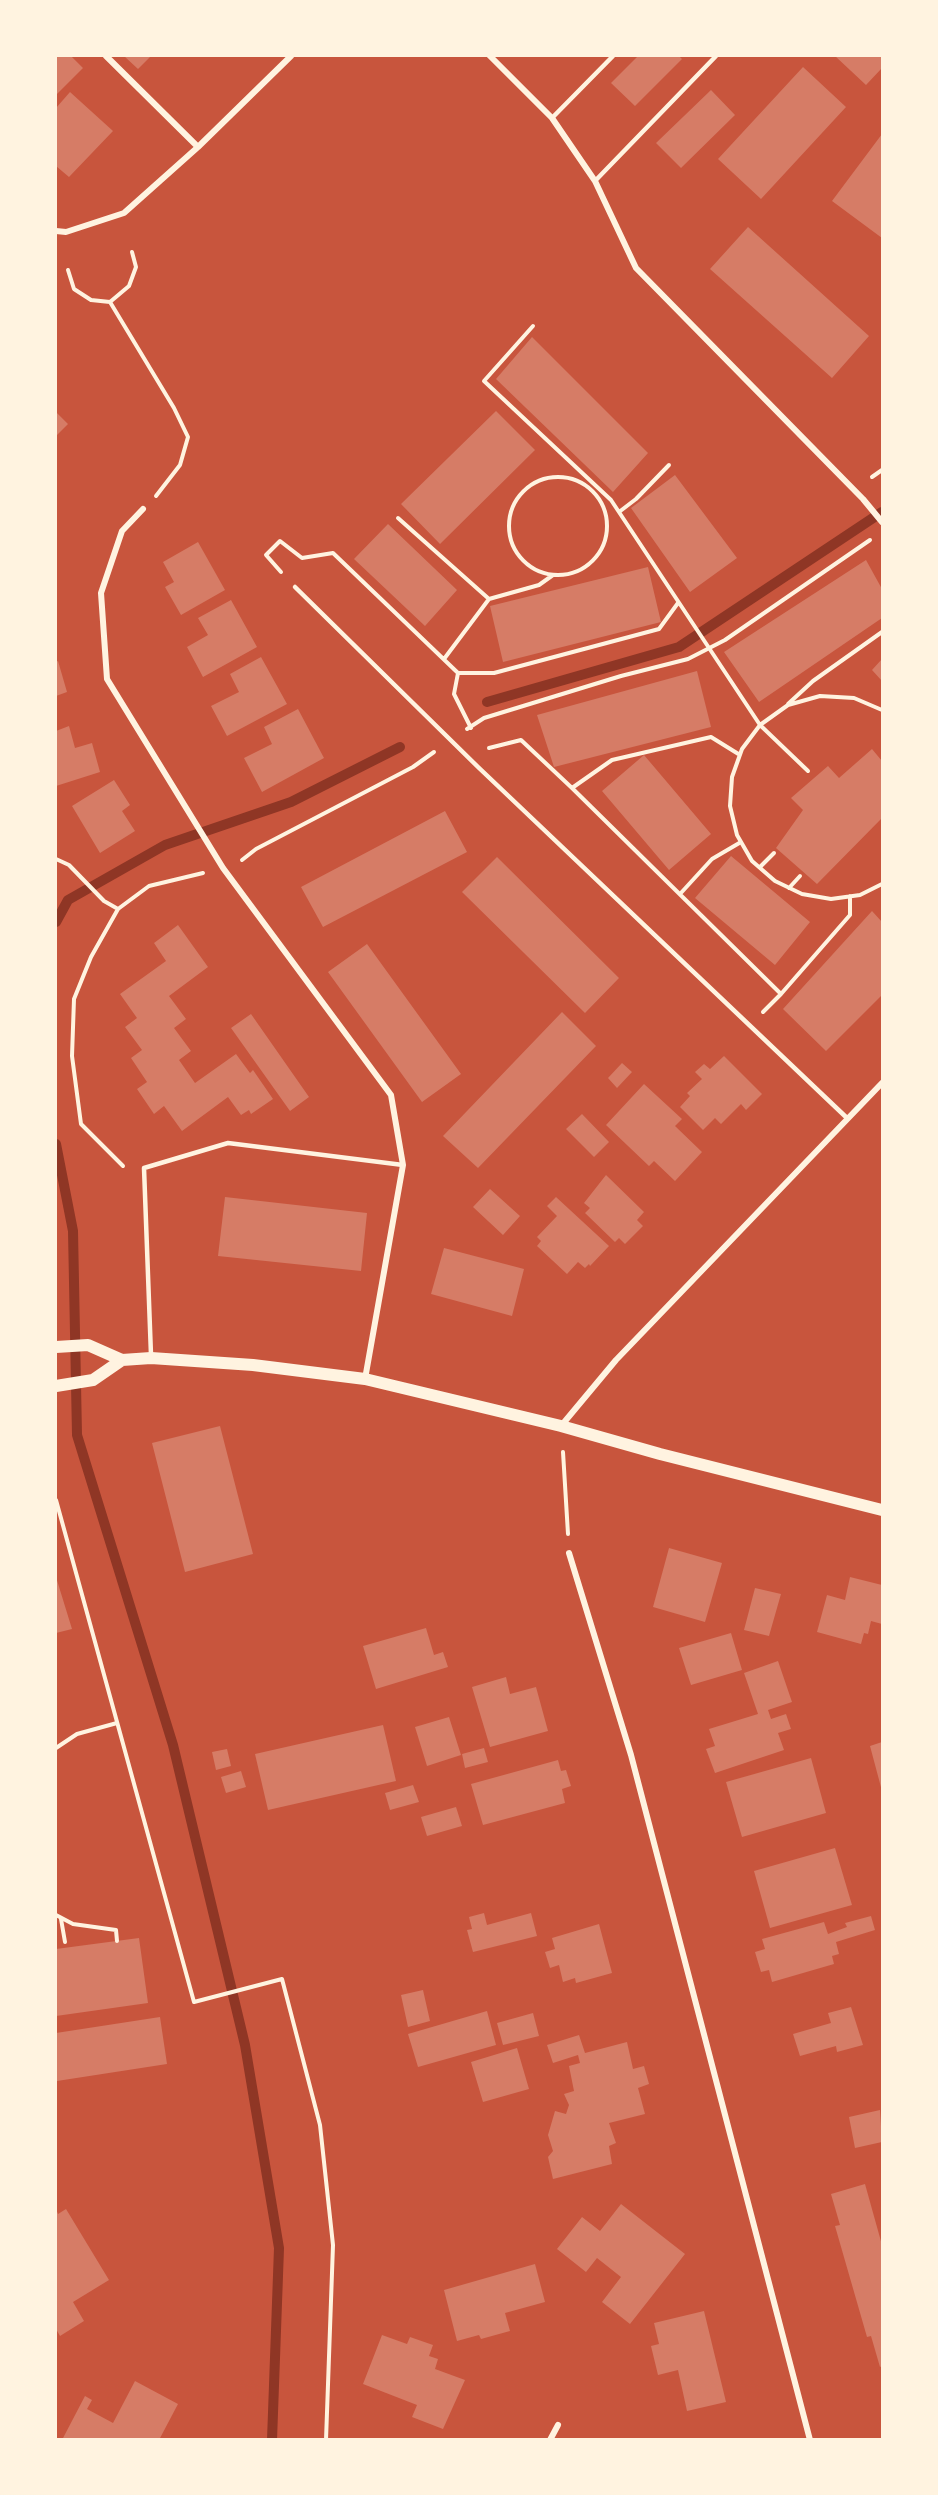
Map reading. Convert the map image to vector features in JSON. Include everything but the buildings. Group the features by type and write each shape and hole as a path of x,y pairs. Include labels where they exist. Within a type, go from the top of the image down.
{"main road":[{"path":"56,1347 88,1345 122,1360 151,1358 253,1365 365,1379 561,1426 882,1510"},
{"path":"56,1386 93,1380 122,1360"}],"street":[{"path":"106,56 198,147"},
{"path":"56,231 66,232 124,213 198,147 291,56"},
{"path":"490,56 552,117 595,181 636,268 863,499 882,522"},
{"path":"143,509 122,531 101,593 107,678 225,870 391,1095 403,1165 365,1379"},
{"path":"561,1426 616,1360 882,1083"},
{"path":"569,1553 631,1755 810,2439"},
{"path":"550,2439 558,2425"}],"lane":[{"path":"552,117 613,56"},
{"path":"595,181 716,56"},
{"path":"295,587 428,715 478,767 847,1118"},
{"path":"151,1358 144,1168 228,1143 403,1165"}],"path":[{"path":"68,270 74,289 91,300 110,302 129,286 136,267 132,252"},
{"path":"110,302 174,408 188,437 180,465 167,484 143,509"},
{"path":"533,326 484,381 611,500 716,663 760,725 808,771"},
{"path":"619,512 636,499 669,465"},
{"path":"562,477 578,481 591,489 601,501 607,516 608,531 595,559 583,569 569,574 553,575 538,571 524,561 514,548 509,531 510,514 517,498 529,486 544,479 562,477"},
{"path":"591,489 596,486"},
{"path":"398,518 489,599"},
{"path":"457,736 484,718 621,676 688,659 725,640 875,537"},
{"path":"295,587 266,555 280,541 302,558 333,554 458,673 494,673 659,630 678,603"},
{"path":"444,659 489,599 539,585 553,575"},
{"path":"882,632 813,681 788,705 760,725 740,755 732,777 730,806 741,842 759,867 775,881 801,894 831,899 860,895 882,884"},
{"path":"458,673 454,694 476,737"},
{"path":"788,705 820,696 854,698 882,710"},
{"path":"572,788 612,760 711,737 740,755"},
{"path":"482,743 488,749 521,740 781,994"},
{"path":"144,1168 125,1168 81,1124 72,1056 74,999 91,957 118,909 149,886 202,873 225,870 256,849 413,767 440,748"},
{"path":"680,894 712,859 741,842"},
{"path":"759,867 774,853"},
{"path":"56,859 69,865 104,901 118,909"},
{"path":"789,888 800,876"},
{"path":"760,1015 850,915 850,896"},
{"path":"561,1426 569,1553"},
{"path":"56,1500 194,2002 282,1978 320,2125 333,2245 326,2439"},
{"path":"56,1748 77,1734 117,1723"},
{"path":"56,1915 73,1924 116,1930 117,1941"},
{"path":"61,1918 65,1942"}],"waterway":[{"path":"487,702 679,647 882,512"},
{"path":"56,922 68,900 165,845 291,802 400,747"},
{"path":"56,1144 73,1231 77,1435 173,1745 245,2045 279,2248 272,2440"}]}
